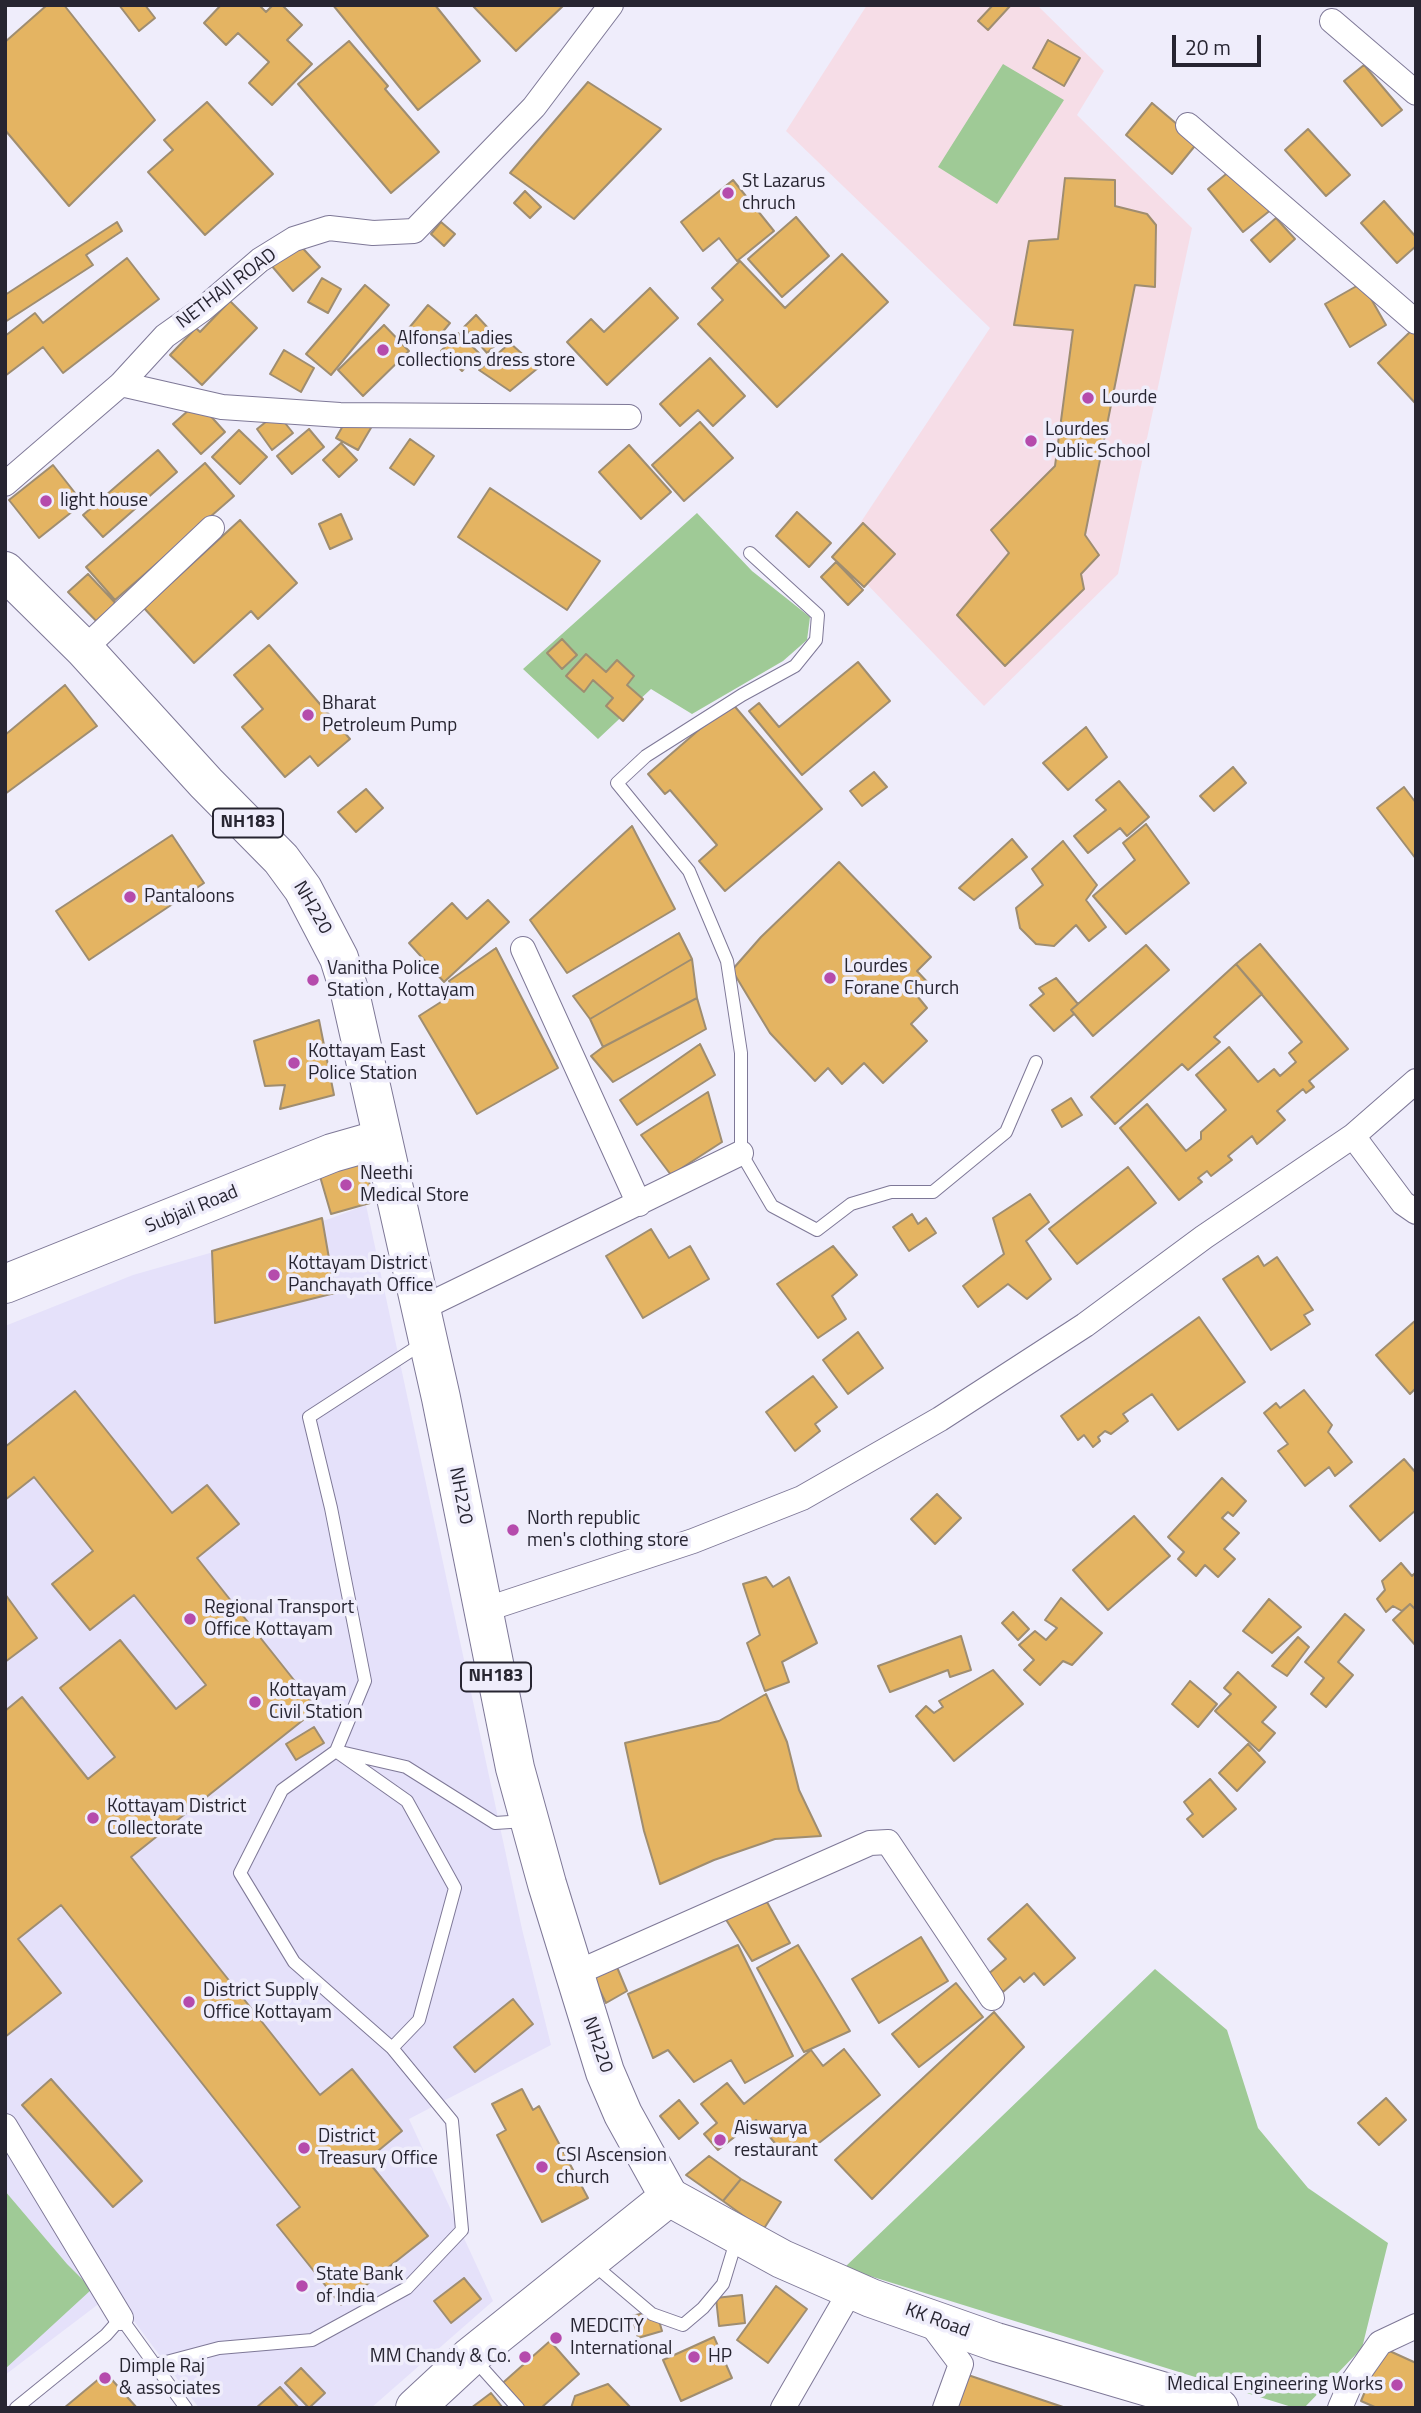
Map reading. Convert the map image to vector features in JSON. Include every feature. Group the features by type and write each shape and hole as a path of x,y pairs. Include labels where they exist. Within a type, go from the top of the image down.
{"main road":[{"name":"NH220","path":"5,571 84,649 205,783 266,842 303,890 339,958 350,993 424,1325 514,1768 574,1974 614,2093 628,2124 669,2197"},
{"name":"Subjail Road","path":"5,1284 332,1153 381,1139"},
{"name":"KK Road","path":"669,2197 782,2259 851,2290 996,2342 1220,2408"},
{"path":"415,2408 471,2356 669,2197"}],"street":[{"name":"NETHAJI ROAD","path":"5,484 121,384 164,336 203,309 260,260 294,239 329,228 373,233 414,231 534,107 611,5"},
{"path":"1332,21 1416,93"},
{"path":"1188,125 1416,322"},
{"path":"121,384 222,407 340,415 629,417"},
{"path":"84,649 212,528"},
{"path":"523,949 639,1204"},
{"path":"484,1610 693,1541 802,1498 940,1419 1085,1325 1204,1237 1353,1136 1416,1081"},
{"path":"1353,1136 1404,1203 1416,1212"},
{"path":"424,1325 639,1204 740,1153"},
{"path":"574,1974 870,1843 888,1842 992,1998"},
{"path":"5,2126 121,2318"},
{"path":"783,2408 851,2290"},
{"path":"925,2316 961,2364 945,2408"},
{"path":"1340,2408 1349,2387 1380,2343 1416,2326"}],"lane":[{"path":"750,554 818,615 816,640 795,666 646,756 617,783 689,871 727,961 741,1053 740,1153 772,1206 817,1230 851,1204 891,1192 933,1192 1006,1132 1036,1062"},
{"path":"155,2365 219,2348 312,2340 407,2288 462,2230 452,2121 392,2048 294,1962 240,1873 282,1790 336,1751 365,1681 331,1508 309,1417 424,1325"},
{"path":"336,1751 406,1768 495,1823 529,1821"},
{"path":"336,1751 407,1801 455,1888 419,2020 392,2048"},
{"path":"589,2261 652,2314 683,2325 703,2308 723,2284 738,2234"},
{"path":"16,2408 106,2335 121,2318 186,2408"},
{"path":"471,2356 518,2408"}],"shaded area":[{"name":"Lourdes Public School","path":"867,5 1037,5 1104,71 1077,115 1192,228 1118,574 984,706 839,555 990,328 786,131"},
{"path":"366,1205 522,1929 551,2045 409,2119 493,2301 371,2408 199,2408 113,2293 5,2375 5,1326 133,1275 329,1219"}],"green space":[{"path":"1003,64 1064,100 997,204 938,167"},
{"path":"697,513 752,571 810,617 807,640 783,661 692,714 651,689 598,739 523,669"},
{"path":"1155,1969 1227,2030 1258,2128 1308,2188 1388,2243 1362,2348 1304,2408 1295,2408 844,2268"},
{"path":"5,2191 92,2289 5,2369"}],"building":[{"path":"47,5 64,5 155,120 69,206 5,130 5,42"},
{"path":"119,5 145,5 155,18 139,31"},
{"path":"221,5 259,5 266,12 273,5 282,5 302,25 287,40 312,64 272,105 249,83 269,62 238,33 226,45 204,23"},
{"path":"333,5 435,5 480,61 418,110"},
{"path":"472,5 564,5 516,51"},
{"path":"993,5 1011,5 988,30 978,21"},
{"path":"1048,40 1080,58 1064,86 1033,68"},
{"path":"349,41 388,86 385,89 439,152 391,193 298,84"},
{"path":"1364,65 1402,110 1382,126 1344,81"},
{"path":"588,82 661,129 574,219 510,173"},
{"path":"207,102 273,174 205,235 148,172 173,150 164,140"},
{"path":"1152,103 1198,142 1172,174 1126,135"},
{"path":"1308,129 1350,175 1326,196 1285,150"},
{"path":"1237,165 1272,209 1243,232 1208,189"},
{"name":"Lourde","path":"1065,178 1115,180 1115,206 1147,214 1156,225 1155,287 1135,285 1085,535 1099,555 1081,574 1084,589 1005,666 957,615 1009,553 991,530 1055,466 1073,330 1014,325 1029,241 1058,239"},
{"path":"733,180 774,231 737,261 719,238 703,251 681,222"},
{"path":"525,191 541,207 530,218 514,203"},
{"path":"1384,201 1416,237 1416,246 1397,263 1361,223"},
{"path":"796,217 829,256 782,297 748,259"},
{"path":"1276,218 1295,239 1270,262 1251,240"},
{"path":"117,222 122,231 86,255 93,265 5,322 5,295"},
{"path":"441,222 455,234 444,246 431,234"},
{"path":"297,242 320,267 293,291 271,265"},
{"path":"842,254 888,302 777,407 698,324 723,300 712,288 740,261 785,308"},
{"path":"127,258 159,299 63,373 43,347 5,376 5,336 35,313 43,323"},
{"path":"322,278 341,289 328,313 308,302"},
{"path":"1362,283 1386,325 1350,347 1325,304"},
{"path":"365,285 389,305 331,375 306,354"},
{"path":"650,288 678,318 607,385 567,342 591,319 604,332"},
{"path":"230,301 257,328 202,385 170,355 196,328 200,332"},
{"path":"428,305 450,323 431,346 409,328"},
{"path":"476,315 500,341 487,353 464,327"},
{"path":"384,325 409,351 363,396 338,370"},
{"path":"1412,330 1416,334 1416,404 1378,363"},
{"path":"458,333 479,353 462,371 441,351"},
{"path":"510,343 538,368 510,391 479,370"},
{"path":"284,350 314,368 301,392 270,374"},
{"path":"710,358 745,396 713,426 698,410 680,426 660,404"},
{"path":"198,402 225,432 201,454 173,424"},
{"path":"353,408 375,421 358,450 336,438"},
{"path":"277,413 293,433 272,450 257,429"},
{"path":"700,422 733,458 684,501 652,465"},
{"path":"309,429 324,447 292,474 277,456"},
{"path":"239,430 267,457 240,484 212,457"},
{"path":"410,439 434,456 414,485 390,468"},
{"path":"341,443 357,460 339,477 323,460"},
{"path":"629,445 671,492 641,519 599,472"},
{"path":"158,450 177,472 103,537 83,515"},
{"path":"205,463 234,496 115,600 86,567"},
{"name":"light house","path":"53,465 83,503 39,538 9,500"},
{"path":"490,488 600,561 567,610 458,537"},
{"path":"797,512 831,543 809,567 776,536"},
{"path":"341,514 352,539 330,549 319,524"},
{"path":"240,520 297,583 258,619 251,611 194,663 144,608"},
{"path":"863,523 895,554 864,587 832,557"},
{"path":"836,562 863,590 848,605 821,577"},
{"path":"88,574 121,609 102,627 68,592"},
{"path":"562,639 577,655 562,669 547,653"},
{"path":"269,645 350,739 318,766 310,756 285,777 242,727 263,709 234,675"},
{"path":"586,654 606,672 617,660 634,676 627,685 643,699 623,721 606,706 613,698 593,680 584,692 566,676"},
{"path":"858,662 890,701 802,775 749,711 759,703 779,727"},
{"path":"65,685 97,726 5,794 5,735"},
{"path":"731,702 822,809 725,891 699,861 717,845 670,790 665,794 648,774"},
{"path":"1086,727 1107,757 1068,790 1043,763"},
{"path":"1233,767 1246,783 1214,811 1200,796"},
{"path":"874,772 887,787 862,806 850,791"},
{"path":"1119,781 1149,817 1127,836 1120,828 1088,853 1074,836 1106,810 1096,800"},
{"path":"1404,787 1416,803 1416,859 1377,808"},
{"path":"366,789 383,808 356,832 338,812"},
{"path":"1146,824 1189,883 1126,934 1093,896 1135,860 1123,843"},
{"path":"632,826 675,909 567,973 530,920"},
{"name":"Pantaloons","path":"172,835 204,883 89,960 56,911"},
{"path":"1012,839 1027,857 974,900 959,888"},
{"path":"1063,841 1097,885 1086,900 1106,927 1089,941 1076,925 1054,946 1036,944 1020,928 1016,908 1043,885 1032,869"},
{"name":"Lourdes Forane Church","path":"839,862 931,957 917,971 930,985 918,997 927,1008 911,1024 927,1041 883,1083 864,1063 842,1084 828,1068 815,1081 770,1033 732,970 761,937"},
{"path":"488,900 509,922 444,982 409,943 452,903 467,919"},
{"path":"679,933 692,959 590,1019 573,996"},
{"path":"1260,944 1348,1049 1309,1081 1314,1087 1306,1093 1303,1089 1277,1111 1285,1120 1257,1144 1252,1136 1228,1156 1232,1160 1211,1176 1207,1171 1198,1178 1202,1182 1179,1200 1120,1128 1147,1104 1186,1151 1201,1139 1201,1132 1226,1110 1196,1075 1229,1047 1258,1082 1274,1069 1280,1076 1296,1062 1289,1053 1302,1042 1236,964"},
{"path":"1146,945 1169,970 1093,1036 1071,1010"},
{"path":"496,948 558,1068 477,1114 419,1016 455,993 449,981"},
{"path":"692,959 697,998 603,1047 590,1019"},
{"path":"1236,964 1262,994 1214,1037 1220,1042 1188,1070 1182,1064 1115,1124 1091,1097"},
{"path":"1056,978 1078,1004 1071,1010 1074,1014 1054,1031 1030,1005 1044,994 1039,988"},
{"path":"697,998 706,1029 613,1082 591,1056 603,1047"},
{"name":"Kottayam East Police Station","path":"319,1020 334,1095 280,1109 285,1085 265,1086 254,1041"},
{"path":"700,1044 715,1075 637,1125 620,1100"},
{"path":"708,1092 722,1142 671,1175 641,1135"},
{"path":"1071,1098 1082,1115 1062,1127 1052,1110"},
{"name":"Neethi Medical Store","path":"352,1164 361,1165 368,1178 372,1192 370,1203 331,1214 319,1173"},
{"path":"1128,1167 1156,1203 1077,1264 1049,1229"},
{"path":"1030,1194 1049,1222 1026,1241 1051,1279 1027,1299 1008,1284 978,1307 963,1286 1004,1254 993,1218"},
{"path":"912,1214 918,1224 926,1218 936,1233 909,1251 893,1227"},
{"path":"322,1218 335,1293 215,1323 212,1251"},
{"path":"651,1229 669,1258 690,1246 709,1279 643,1318 606,1256"},
{"path":"833,1246 857,1275 832,1296 846,1319 818,1338 777,1284"},
{"path":"1258,1256 1264,1266 1277,1257 1313,1310 1304,1315 1310,1324 1271,1350 1223,1279"},
{"path":"1199,1317 1245,1382 1178,1430 1152,1394 1123,1414 1128,1421 1111,1434 1105,1431 1093,1447 1084,1435 1078,1440 1061,1416"},
{"path":"1416,1320 1416,1388 1410,1394 1376,1355"},
{"path":"858,1332 883,1368 848,1394 823,1360"},
{"path":"813,1376 837,1407 815,1424 820,1431 795,1451 766,1412"},
{"path":"1304,1390 1332,1425 1328,1432 1352,1462 1335,1476 1329,1467 1305,1486 1278,1451 1288,1444 1264,1413 1276,1403 1280,1408"},
{"name":"Kottayam District Collectorate","path":"75,1391 172,1513 207,1485 239,1524 197,1558 317,1709 131,1857 320,2095 352,2069 402,2131 367,2160 428,2236 341,2305 277,2225 300,2207 61,1905 18,1939 61,1993 5,2037 5,1711 22,1697 88,1779 115,1757 60,1688 120,1640 176,1709 206,1685 134,1595 90,1630 52,1584 93,1551 34,1477 5,1500 5,1447"},
{"path":"1404,1459 1416,1473 1416,1510 1380,1541 1350,1506"},
{"path":"1222,1478 1246,1501 1233,1516 1228,1512 1222,1518 1239,1533 1224,1549 1235,1559 1218,1577 1205,1565 1196,1576 1178,1559 1184,1552 1168,1537"},
{"path":"937,1494 961,1518 935,1544 911,1519"},
{"path":"1134,1516 1170,1556 1108,1610 1073,1570"},
{"path":"1401,1563 1412,1576 1416,1572 1416,1610 1410,1604 1402,1611 1393,1606 1386,1612 1377,1599 1385,1590 1382,1581"},
{"path":"766,1577 773,1587 789,1577 817,1643 782,1662 789,1682 765,1691 747,1643 760,1635 743,1584"},
{"path":"5,1594 37,1638 5,1662"},
{"path":"1061,1598 1102,1633 1072,1665 1063,1661 1040,1685 1024,1670 1034,1660 1019,1645 1035,1631 1046,1640 1057,1628 1045,1620"},
{"path":"1269,1599 1301,1627 1272,1653 1243,1631"},
{"path":"1410,1604 1416,1610 1416,1646 1393,1620"},
{"path":"1013,1612 1029,1629 1018,1640 1002,1623"},
{"path":"1345,1614 1364,1630 1338,1662 1353,1675 1326,1707 1311,1694 1324,1678 1305,1662"},
{"path":"961,1636 971,1670 950,1677 948,1670 890,1692 878,1666"},
{"path":"1298,1637 1309,1647 1287,1676 1272,1666"},
{"path":"993,1670 1023,1704 954,1761 916,1716 926,1706 934,1713 943,1707 939,1701"},
{"path":"1238,1672 1276,1707 1262,1722 1275,1733 1259,1751 1215,1711 1231,1694 1224,1688"},
{"path":"1190,1681 1217,1704 1198,1727 1172,1704"},
{"path":"766,1694 787,1742 799,1790 821,1836 775,1839 714,1860 660,1884 644,1831 625,1743 719,1721"},
{"path":"314,1727 324,1743 296,1760 286,1744"},
{"path":"1248,1744 1265,1762 1237,1791 1219,1773"},
{"path":"1210,1779 1236,1809 1203,1837 1187,1819 1193,1814 1184,1802"},
{"path":"767,1902 790,1943 752,1961 725,1918"},
{"path":"1027,1904 1075,1958 1044,1985 1034,1973 1024,1982 1020,1977 1003,1992 987,1975 1006,1959 988,1939"},
{"path":"921,1937 948,1981 879,2023 852,1979"},
{"path":"738,1945 793,2056 745,2083 731,2060 694,2082 668,2050 653,2058 628,1994"},
{"path":"798,1945 850,2031 804,2052 757,1968"},
{"path":"614,1960 627,1991 606,2003 590,1970"},
{"path":"956,1983 983,2017 919,2067 892,2034"},
{"path":"513,1999 533,2024 475,2072 454,2047"},
{"path":"994,2012 1024,2047 872,2199 835,2160"},
{"path":"844,2049 880,2095 810,2150 795,2152 778,2147 756,2120 718,2150 704,2134 717,2123 701,2104 727,2083 744,2104 811,2050 823,2066"},
{"path":"51,2079 142,2181 113,2207 22,2105"},
{"name":"CSI Ascension church","path":"522,2089 533,2110 539,2106 588,2198 542,2222 497,2135 506,2130 492,2104"},
{"path":"1386,2098 1406,2120 1379,2145 1358,2123"},
{"path":"679,2100 698,2123 679,2139 660,2116"},
{"path":"709,2156 741,2179 723,2201 686,2175"},
{"path":"741,2179 781,2202 763,2230 723,2201"},
{"path":"464,2278 481,2299 451,2323 434,2301"},
{"path":"776,2286 807,2309 768,2363 737,2340"},
{"path":"742,2295 745,2323 719,2326 716,2298"},
{"path":"656,2310 662,2331 638,2338 632,2316"},
{"path":"714,2337 732,2378 681,2401 663,2360"},
{"path":"550,2341 579,2374 541,2408 515,2408 497,2388"},
{"path":"1383,2348 1416,2363 1416,2408 1377,2408 1361,2401"},
{"path":"301,2368 325,2393 309,2408 285,2383"},
{"path":"106,2373 137,2408 64,2408"},
{"path":"965,2374 1066,2408 953,2408"},
{"path":"608,2384 631,2408 571,2408 575,2396"},
{"path":"280,2387 299,2408 256,2408"},
{"path":"491,2393 503,2408 471,2408"}],"place":[{"name":"St Lazarus chruch","path":"728,193"},
{"name":"Alfonsa Ladies collections dress store","path":"383,350"},
{"name":"Lourde","path":"1088,398"},
{"name":"Lourdes Public School","path":"1031,441"},
{"name":"light house","path":"46,501"},
{"name":"Bharat Petroleum Pump","path":"308,715"},
{"name":"Pantaloons","path":"130,897"},
{"name":"Lourdes Forane Church","path":"830,978"},
{"name":"Vanitha Police Station , Kottayam","path":"313,980"},
{"name":"Kottayam East Police Station","path":"294,1063"},
{"name":"Neethi Medical Store","path":"346,1185"},
{"name":"Kottayam District Panchayath Office","path":"274,1275"},
{"name":"North republic men's clothing store","path":"513,1530"},
{"name":"Regional Transport Office Kottayam","path":"190,1619"},
{"name":"Kottayam Civil Station","path":"255,1702"},
{"name":"Kottayam District Collectorate","path":"93,1818"},
{"name":"District Supply Office Kottayam","path":"189,2002"},
{"name":"Aiswarya restaurant","path":"720,2140"},
{"name":"District Treasury Office","path":"304,2148"},
{"name":"CSI Ascension church","path":"542,2167"},
{"name":"State Bank of India","path":"302,2286"},
{"name":"MEDCITY International","path":"556,2338"},
{"name":"MM Chandy & Co.","path":"525,2357"},
{"name":"HP","path":"694,2357"},
{"name":"Dimple Raj & associates","path":"105,2378"},
{"name":"Medical Engineering Works","path":"1397,2385"}]}
